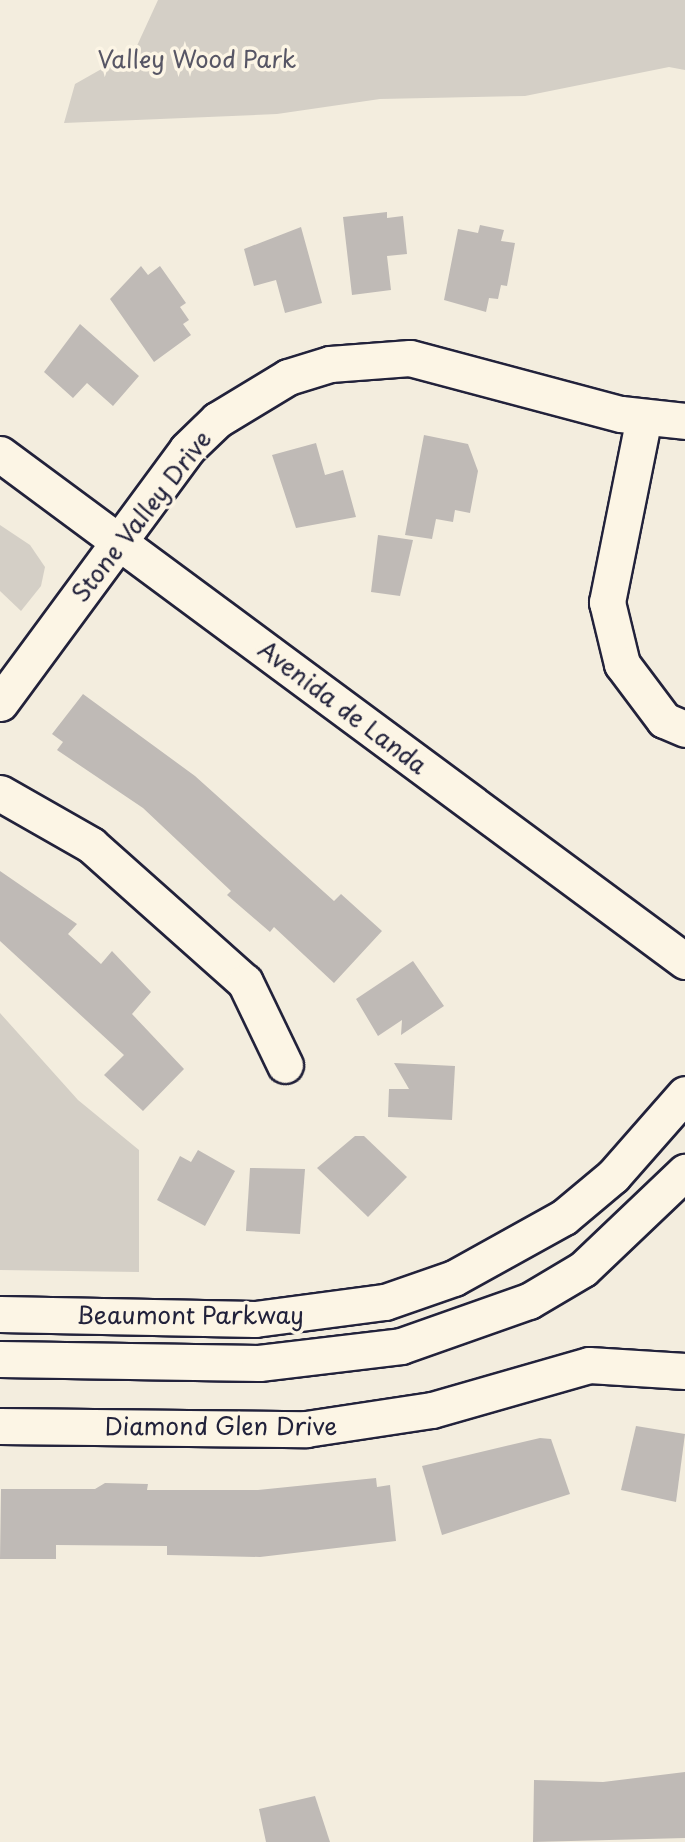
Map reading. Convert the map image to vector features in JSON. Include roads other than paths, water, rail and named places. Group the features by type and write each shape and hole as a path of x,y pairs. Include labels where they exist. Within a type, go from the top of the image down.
{"street":[{"name":"Stone Valley Drive","path":"0,703 187,449 217,420 288,377 330,364 397,358 444,363 643,417 685,421"},
{"path":"643,417 607,602 622,664 664,720 685,729"},
{"name":"Avenida de Landa","path":"0,454 685,961"},
{"path":"0,793 91,845 245,982 285,1065"},
{"name":"Beaumont Parkway","path":"0,1314 256,1319 385,1302 454,1278 564,1217 621,1168 685,1094"},
{"name":"Beaumont Parkway","path":"0,1359 259,1363 401,1346 529,1301 583,1269 685,1172"},
{"name":"Diamond Glen Drive","path":"0,1426 306,1429 432,1410 589,1365 685,1371"}],"park label":[{"name":"Valley Wood Park","path":"197,59"}]}
